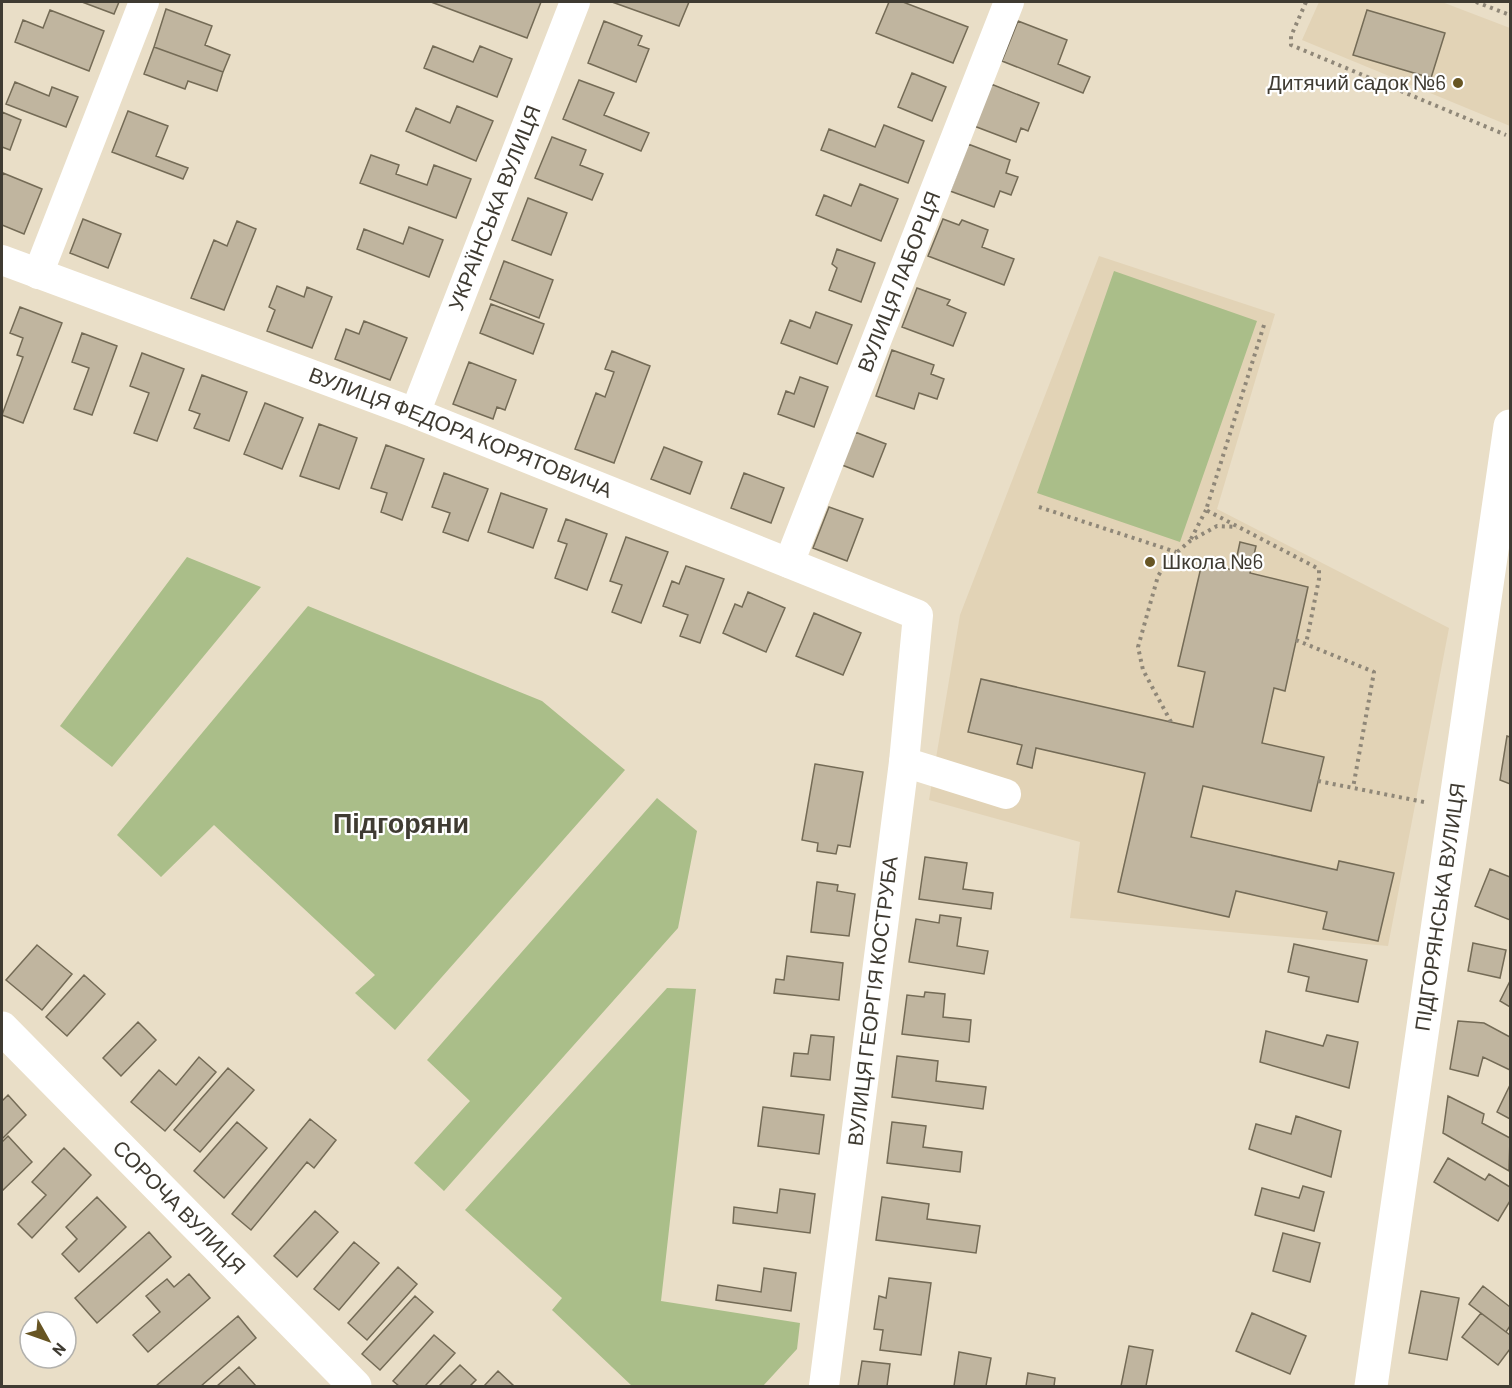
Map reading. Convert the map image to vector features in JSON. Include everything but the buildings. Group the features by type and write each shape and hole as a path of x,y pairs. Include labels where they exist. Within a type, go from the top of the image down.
{"main road":[{"name":"ПІДГОРЯНСЬКА ВУЛИЦЯ","path":"1371,1386 1510,438"},
{"name":"СОРОЧА ВУЛИЦЯ","path":"2,1028 355,1386"}],"street":[{"path":"38,274 144,2"},
{"name":"УКРАЇНСЬКА ВУЛИЦЯ","path":"415,413 575,2"},
{"name":"ВУЛИЦЯ ЛАБОРЦЯ","path":"789,563 1009,2"},
{"name":"ВУЛИЦЯ ФЕДОРА КОРЯТОВИЧА","path":"2,260 415,413 918,615"},
{"name":"ВУЛИЦЯ ГЕОРГІЯ КОСТРУБА","path":"824,1386 904,762 918,615"},
{"path":"904,762 1006,794"}],"path":[{"path":"1306,2 1291,36 1292,45 1506,135"},
{"path":"1476,2 1510,15"},
{"path":"1190,541 1206,510 1264,325"},
{"path":"1039,507 1176,553"},
{"path":"1206,510 1319,569 1306,644"},
{"path":"1171,722 1143,670 1138,647 1158,576 1169,559 1190,541 1217,526 1238,526"},
{"path":"1296,640 1374,672 1353,788"},
{"path":"1318,781 1434,804"}],"shaded area":[{"name":"Дитячий садок №6","path":"1319,2 1442,2 1510,28 1510,126 1302,40"},
{"name":"Школа №6","path":"1099,256 1275,314 1217,509 1449,628 1388,946 1070,918 1080,842 929,800 960,615"}],"green space":[{"path":"1114,271 1257,321 1180,542 1037,493"},
{"path":"187,557 261,587 112,767 60,726"},
{"path":"308,606 542,701 625,770 395,1030 355,993 375,975 214,825 161,877 117,835"},
{"path":"657,798 697,831 678,928 444,1191 414,1163 470,1101 427,1060"},
{"path":"667,988 696,989 661,1301 800,1323 797,1349 763,1386 632,1386 552,1310 562,1298 465,1210"}],"place":[{"name":"Дитячий садок №6","path":"1458,83"},
{"name":"Школа №6","path":"1150,562"}],"district":[{"name":"Підгоряни","path":"401,824"}]}
